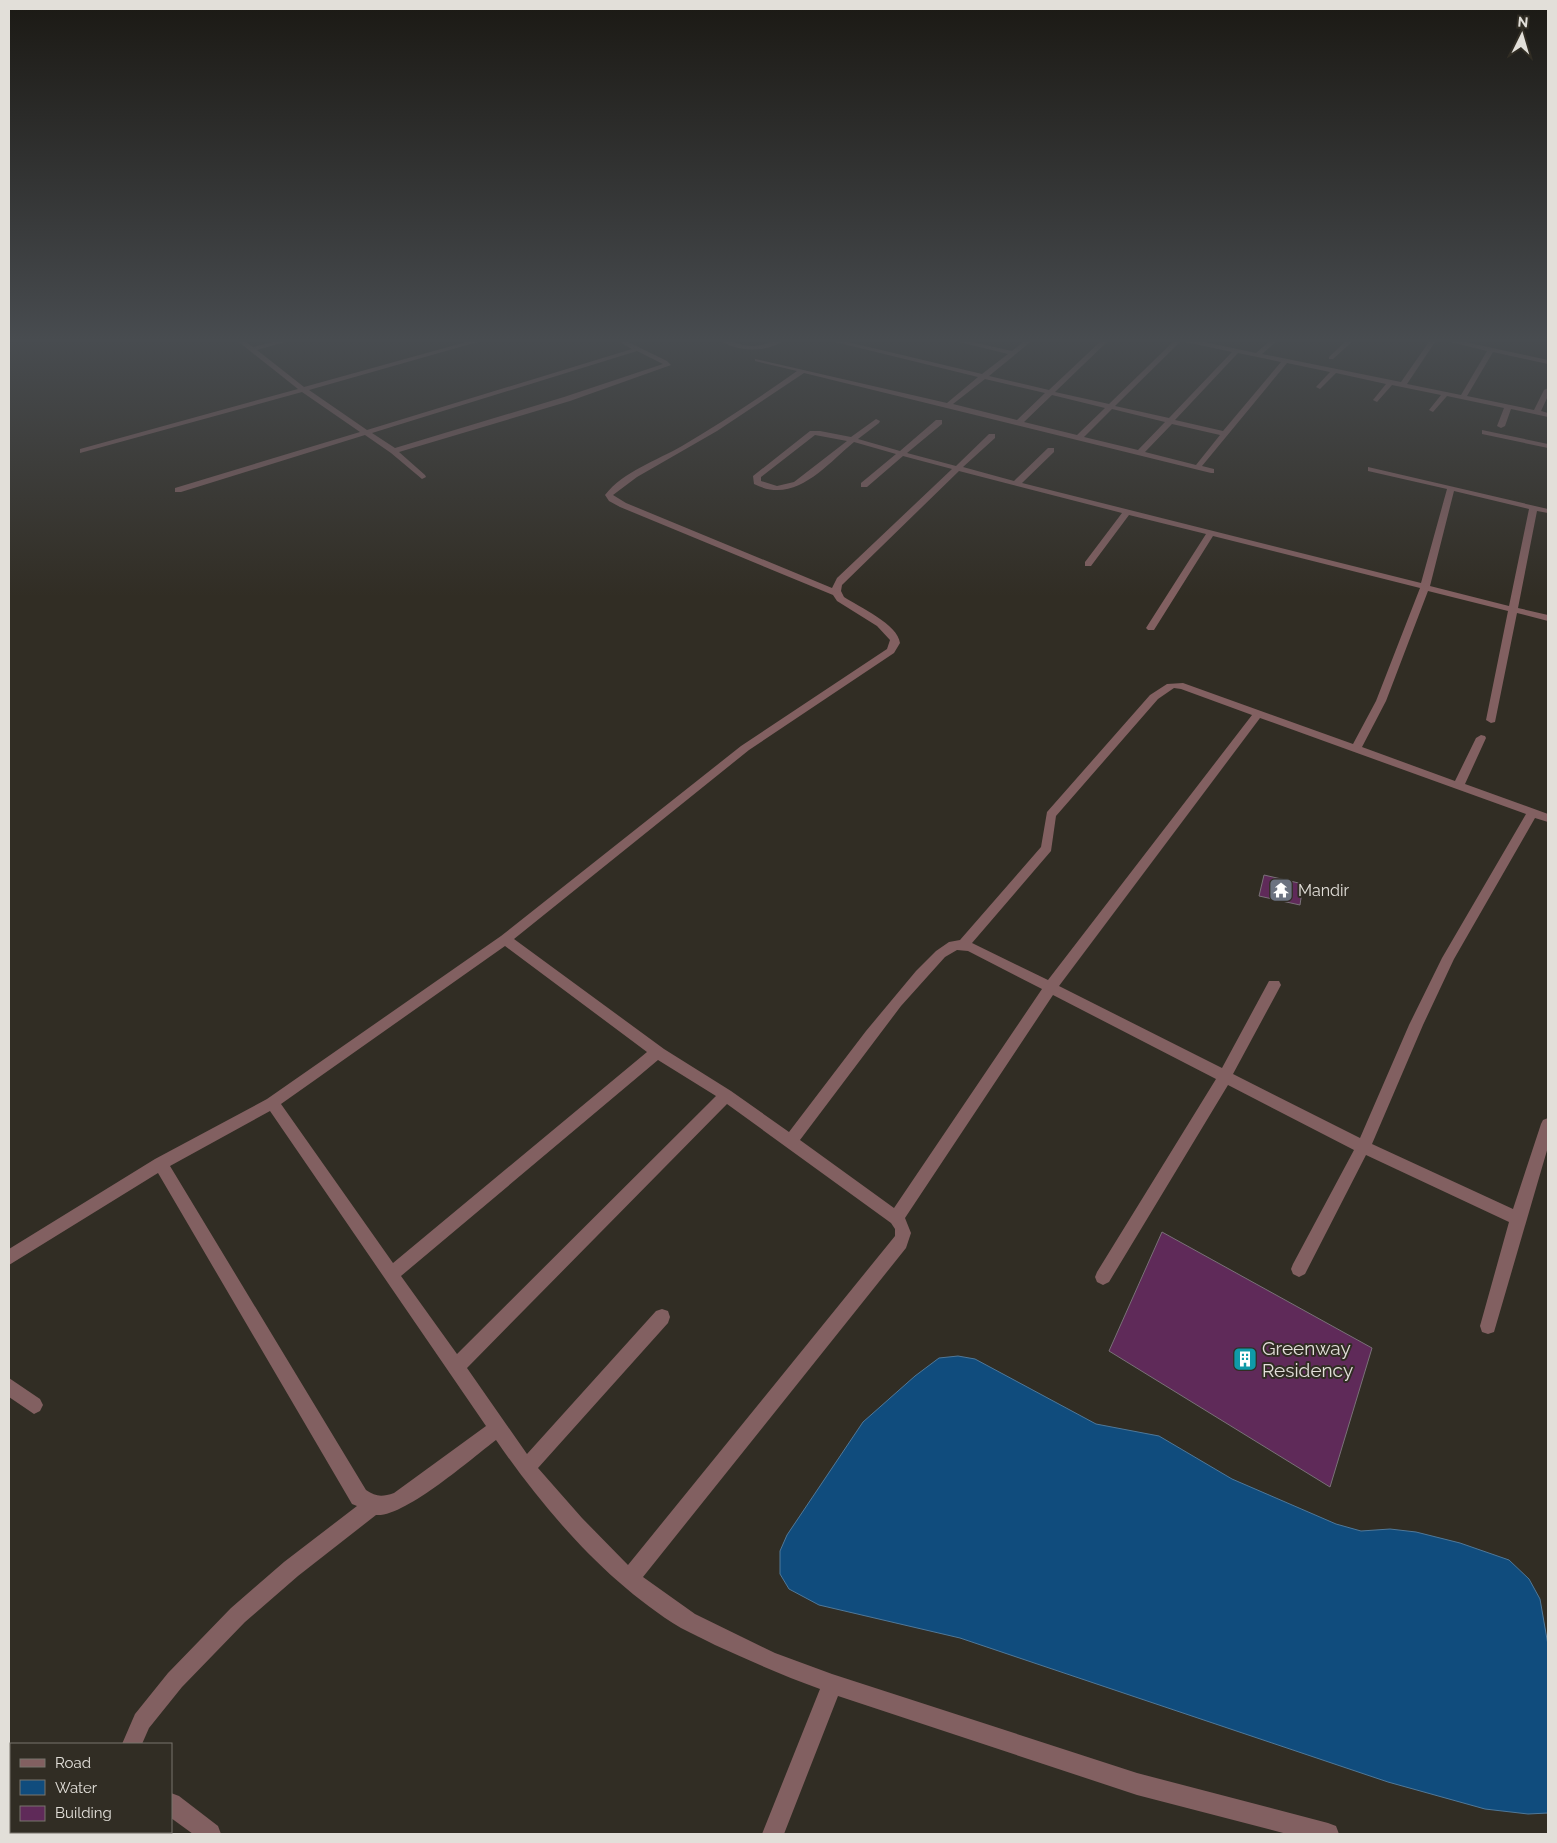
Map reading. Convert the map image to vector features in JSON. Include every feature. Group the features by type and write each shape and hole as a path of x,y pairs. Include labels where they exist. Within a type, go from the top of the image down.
{"street":[{"path":"82,451 174,425"},
{"path":"354,425 394,451 422,477"},
{"path":"178,490 387,425"},
{"path":"394,451 480,425"},
{"path":"720,425 634,476 614,489 609,495 623,505 836,593"},
{"path":"871,425 851,440 792,487 772,488 756,482 757,476 813,434 820,433 851,440 1210,534 1548,618"},
{"path":"864,485 935,425"},
{"path":"1026,425 1211,471"},
{"path":"1078,438 1091,425"},
{"path":"1140,453 1167,425"},
{"path":"1188,425 1225,434"},
{"path":"1197,468 1232,425"},
{"path":"1485,432 1548,446"},
{"path":"9,1258 160,1164 272,1104 505,939 746,748 891,651 896,644 895,638 889,630 840,599 836,593 836,587 840,580 992,436"},
{"path":"1016,484 1051,450"},
{"path":"1371,469 1548,510"},
{"path":"1355,750 1381,701 1424,587 1452,489"},
{"path":"1491,720 1534,507"},
{"path":"1088,564 1127,512"},
{"path":"1151,628 1210,534"},
{"path":"963,945 1047,848 1049,838 1048,826 1051,816 1154,697 1168,685 1183,686 1355,750 1459,785 1548,818"},
{"path":"896,1218 1050,988 1258,714"},
{"path":"1459,785 1481,738"},
{"path":"1299,1269 1363,1147 1416,1025 1448,958 1533,812"},
{"path":"505,939 659,1053 726,1095 896,1218 904,1228 904,1235 900,1243 629,1579"},
{"path":"790,1142 882,1020 915,981 947,949 954,945 963,945 973,948 1224,1078 1363,1147 1518,1219"},
{"path":"1103,1277 1224,1078 1274,985"},
{"path":"390,1275 650,1057 659,1053"},
{"path":"455,1368 726,1095"},
{"path":"272,1104 526,1468 575,1525 629,1579 688,1621 771,1661 832,1684 1137,1784 1328,1834"},
{"path":"1488,1326 1518,1219 1548,1124"},
{"path":"160,1164 359,1497 372,1506 386,1506 400,1500 498,1428"},
{"path":"526,1468 662,1317"},
{"path":"9,1388 34,1405"},
{"path":"132,1743 142,1720 175,1680 238,1615 291,1569 372,1506"},
{"path":"773,1834 832,1684"},
{"path":"172,1805 210,1834"}],"water":[{"path":"958,1356 975,1359 1096,1424 1159,1436 1232,1479 1336,1524 1361,1531 1390,1529 1416,1532 1460,1543 1509,1560 1529,1579 1540,1599 1548,1645 1548,1813 1528,1814 1485,1809 1388,1782 960,1638 819,1605 789,1589 780,1574 780,1551 787,1535 863,1422 915,1376 939,1358"}],"building":[{"name":"Mandir","path":"1264,875 1303,884 1300,905 1259,896"},
{"name":"Greenway Residency","path":"1162,1232 1372,1348 1330,1487 1109,1351"}],"place":[{"name":"Mandir","path":"1281,890"},
{"name":"Greenway Residency","path":"1245,1359"}]}
